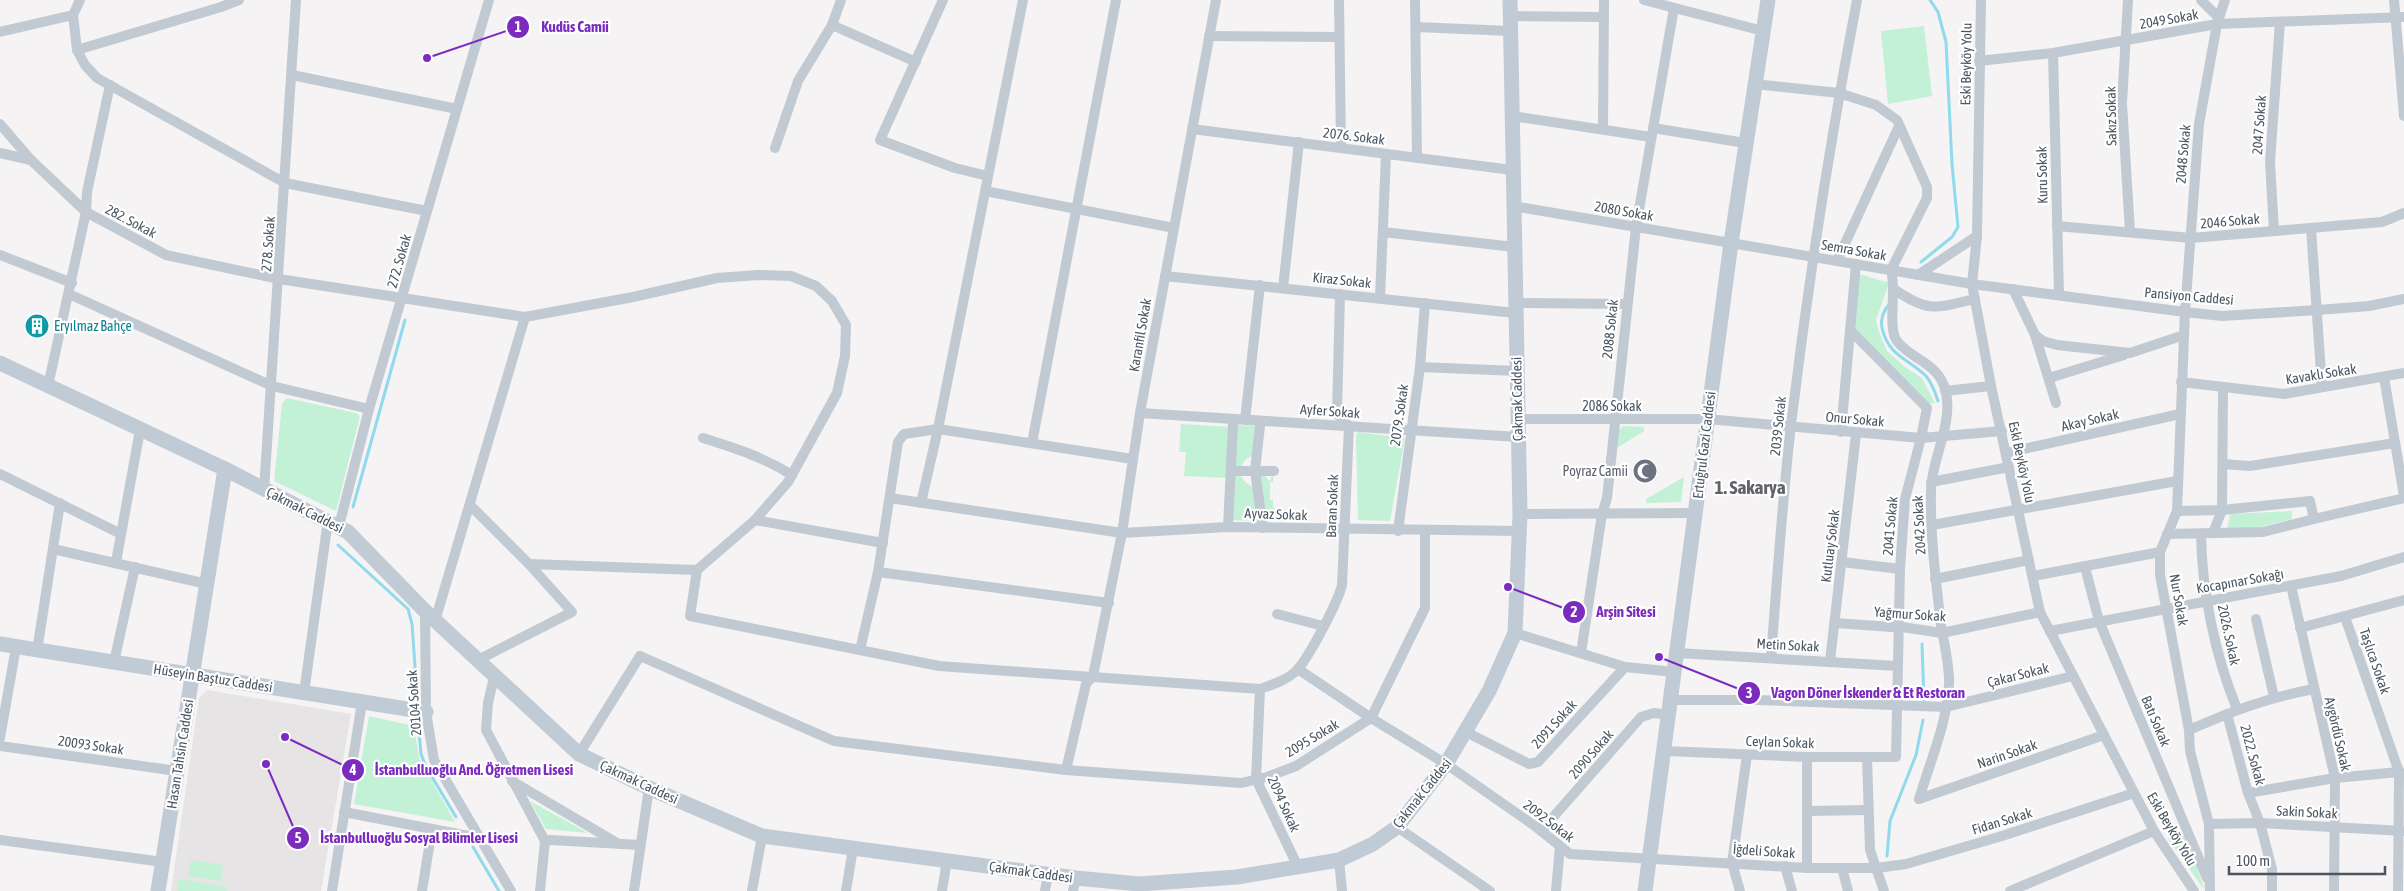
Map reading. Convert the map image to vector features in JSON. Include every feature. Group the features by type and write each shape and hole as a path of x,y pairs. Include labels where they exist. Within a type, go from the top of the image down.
{"main road":[{"name":"Çakmak Caddesi","path":"0,363 225,469 264,490 334,523 348,532 476,661 579,754 649,788 762,836 1048,874 1074,884 1138,888 1237,877 1339,860 1373,844 1397,827 1446,764 1490,691 1515,633 1520,514 1510,0"},
{"name":"Ertuğrul Gazi Caddesi","path":"1646,891 1731,243 1768,0"},
{"name":"Hasan Tahsin Caddesi","path":"158,891 225,469"},
{"name":"Hüseyin Baştuz Caddesi","path":"0,644 426,712"}],"street":[{"path":"80,0 73,15 77,50 85,65 93,74 110,85 286,183 427,211"},
{"path":"212,0 221,7"},
{"path":"77,50 239,0"},
{"name":"278. Sokak","path":"264,490 286,183 296,0"},
{"path":"775,148 798,81 832,25 841,0"},
{"path":"943,0 880,140 955,168 988,176"},
{"path":"921,503 938,429 1023,0"},
{"path":"1032,443 1116,0"},
{"name":"Karanfil Sokak","path":"1066,770 1086,684 1092,676 1122,533 1140,413 1216,0"},
{"path":"1339,0 1341,148"},
{"path":"1415,0 1417,158"},
{"path":"1604,0 1604,130"},
{"path":"1644,0 1763,31"},
{"name":"2039 Sokak","path":"1771,658 1791,427 1813,257 1839,93 1857,0"},
{"name":"Eski Beyköy Yolu","path":"1980,0 1977,236 1972,284 1991,386 2040,612 2154,831 2194,891"},
{"name":"Sakız Sokak","path":"2128,0 2122,103 2130,232"},
{"path":"2201,0 2218,21"},
{"name":"2048 Sokak","path":"2185,312 2199,124 2218,21 2225,0"},
{"path":"2394,0 2399,18 2404,116"},
{"name":"272. Sokak","path":"304,693 334,523 402,299 488,2"},
{"name":"2088 Sokak","path":"1581,653 1602,514 1608,498 1614,420 1636,227 1674,8"},
{"path":"0,32 73,15"},
{"path":"1416,27 1604,17"},
{"name":"2049 Sokak","path":"1979,61 2053,53 2218,21 2280,22 2399,18"},
{"name":"2047 Sokak","path":"2274,231 2270,162 2280,22"},
{"path":"832,25 916,62"},
{"path":"1209,36 1340,37"},
{"name":"Kuru Sokak","path":"2053,53 2059,296"},
{"path":"292,75 457,109"},
{"path":"1754,84 1839,93 1876,105 1897,120 1927,186 1927,198 1891,270"},
{"path":"86,212 87,192 110,85"},
{"path":"1512,116 1604,130 1652,132 1746,143"},
{"path":"0,124 31,160 86,212"},
{"path":"1837,261 1899,126"},
{"name":"2076. Sokak","path":"1192,129 1512,170"},
{"path":"1283,288 1299,142"},
{"path":"0,153 31,160"},
{"path":"1380,298 1386,154"},
{"path":"985,191 1174,228"},
{"name":"2080 Sokak","path":"1513,206 1731,243"},
{"name":"282. Sokak","path":"48,386 86,212 166,256 279,279 526,317 633,297 716,278 758,275 791,276 816,286 832,301 846,325 845,356 837,393 792,475 755,520 697,570"},
{"name":"2046 Sokak","path":"2057,226 2190,238 2382,222 2404,214"},
{"path":"2311,228 2322,387"},
{"path":"1383,232 1514,247"},
{"path":"1918,275 1977,236"},
{"name":"Semra Sokak","path":"1731,243 1972,284"},
{"path":"0,255 272,386 369,409"},
{"path":"1841,432 1856,264"},
{"name":"2042 Sokak","path":"1891,270 1895,290 1892,321 1896,340 1938,373 1945,391 1946,421 1931,482 1935,579 1949,683 1946,707 1919,799"},
{"name":"Kiraz Sokak","path":"1165,276 1425,303 1515,308 1627,304"},
{"name":"Pansiyon Caddesi","path":"1972,284 2222,316 2369,306 2404,300"},
{"path":"1246,420 1260,285"},
{"path":"2013,289 2035,335 2056,403"},
{"path":"1895,290 1913,302 1932,307 1975,300"},
{"path":"1340,294 1337,414 1349,426"},
{"name":"2079. Sokak","path":"1398,531 1420,367 1425,303"},
{"name":"Nur Sokak","path":"2185,312 2177,511 2160,552 2160,575 2189,730 2190,751 2209,824 2210,887"},
{"name":"20104 Sokak","path":"511,891 434,760 426,712 430,616 470,505 526,317"},
{"name":"2041 Sokak","path":"1850,330 1927,408 1905,499 1900,569 1896,757"},
{"path":"2035,335 2058,346 2130,353"},
{"path":"2049,378 2184,335"},
{"path":"1420,367 1517,370"},
{"name":"Kavaklı Sokak","path":"2181,382 2284,394 2404,373"},
{"path":"2167,534 2263,532 2404,497 2384,377"},
{"path":"1945,391 1991,386"},
{"path":"2213,532 2222,510 2223,387"},
{"name":"Ayfer Sokak","path":"1140,413 1518,437"},
{"name":"Akay Sokak","path":"2006,453 2180,414"},
{"name":"2086 Sokak","path":"1518,419 1707,419"},
{"name":"Onur Sokak","path":"1707,419 1856,434 1921,438 1941,438 2002,431"},
{"path":"1228,527 1232,424"},
{"path":"1260,426 1255,471 1263,528"},
{"name":"Baran Sokak","path":"1260,689 1285,680 1298,669 1338,599 1346,530 1349,426"},
{"path":"860,650 878,572 898,442 904,434 938,429 1133,460"},
{"path":"116,562 140,430"},
{"name":"Kutluay Sokak","path":"1830,661 1856,434"},
{"path":"703,438 768,460 792,475"},
{"path":"2223,464 2250,466 2395,443"},
{"path":"1931,482 2009,468"},
{"path":"1231,471 1274,471"},
{"path":"0,474 122,534"},
{"path":"1932,524 2177,481"},
{"name":"Ayvaz Sokak","path":"890,498 1122,533 1228,527 1398,531 1519,531"},
{"path":"2177,511 2222,510 2310,501 2314,520"},
{"path":"37,651 60,503"},
{"path":"470,505 529,564 572,612 476,661"},
{"path":"1520,514 1695,513"},
{"path":"755,520 882,543"},
{"path":"1371,718 1425,608 1426,531"},
{"name":"2026. Sokak","path":"2201,534 2201,557 2208,601 2232,711"},
{"path":"53,548 207,584"},
{"path":"2033,576 2160,552"},
{"name":"Kocapınar Sokağı","path":"2050,631 2342,576 2404,557"},
{"path":"1935,579 2029,560"},
{"path":"1842,562 1900,569"},
{"path":"529,564 697,570 690,616 939,666 1260,689"},
{"path":"114,662 135,567"},
{"name":"Batı Sokak","path":"2084,567 2100,622 2210,887"},
{"path":"878,572 1108,603"},
{"name":"Aygördü Sokak","path":"2291,586 2335,778 2334,891"},
{"path":"2300,628 2404,600"},
{"name":"Yağmur Sokak","path":"1835,622 1942,633 2040,612"},
{"path":"1277,614 1323,626"},
{"name":"Taşlıca Sokak","path":"2345,617 2401,773 2398,891"},
{"path":"2256,619 2274,696"},
{"path":"1515,633 1625,667 1675,672"},
{"path":"0,738 16,647"},
{"name":"Metin Sokak","path":"1677,653 1897,666"},
{"name":"2095 Sokak","path":"579,754 640,656 834,741 1066,770 1241,783 1296,766 1371,718"},
{"name":"2091 Sokak","path":"1466,732 1529,764 1538,762 1625,667"},
{"name":"2092 Sokak","path":"1298,669 1371,718 1446,764 1541,831 1570,854 1650,858"},
{"name":"Çakar Sokak","path":"1670,708 1758,700 1897,707 1946,707 2073,676"},
{"path":"494,677 488,703 486,730 545,841 540,891"},
{"name":"2094 Sokak","path":"1260,689 1256,779 1298,867"},
{"path":"2189,730 2232,711 2274,696 2314,689"},
{"path":"332,891 362,702"},
{"name":"2090 Sokak","path":"1541,831 1641,717 1670,708"},
{"name":"2022. Sokak","path":"2232,711 2248,793 2260,823 2272,869 2272,891"},
{"name":"Narin Sokak","path":"1919,799 2104,735"},
{"name":"20093 Sokak","path":"0,746 177,771"},
{"name":"Ceylan Sokak","path":"1664,751 1807,757 1896,757"},
{"path":"1740,891 1732,863 1747,755"},
{"path":"1807,757 1807,868"},
{"path":"1867,757 1870,850 1884,891"},
{"path":"2248,793 2335,778 2401,773"},
{"path":"512,781 616,843"},
{"path":"634,891 649,788"},
{"name":"Fidan Sokak","path":"1877,868 1906,864 2002,836 2134,793"},
{"path":"1807,811 1868,810"},
{"path":"344,812 479,838"},
{"name":"Sakin Sokak","path":"2209,824 2260,823 2401,831"},
{"path":"1397,827 1490,891"},
{"path":"422,891 432,830"},
{"path":"2010,891 2154,831"},
{"path":"752,891 762,836"},
{"path":"0,840 163,862"},
{"path":"550,840 640,846"},
{"path":"1556,891 1560,846"},
{"path":"846,891 854,848"},
{"name":"İğdeli Sokak","path":"1650,858 1807,868 1877,868"},
{"path":"942,891 948,860"},
{"path":"1339,860 1342,891"},
{"path":"1785,866 1792,891"},
{"path":"1842,868 1848,891"},
{"path":"1044,891 1048,874"}],"shaded area":[{"path":"207,690 351,714 321,891 171,891 199,698"}],"green space":[{"path":"1924,26 1932,96 1888,104 1881,31"},
{"path":"1859,274 1889,283 1876,320 1879,332 1887,351 1905,367 1922,378 1935,403 1926,404 1855,328"},
{"path":"287,398 356,413 360,416 336,511 274,481 282,404"},
{"path":"1181,424 1231,427 1228,478 1184,476 1186,452 1179,452"},
{"path":"1234,425 1258,426 1256,456 1246,460 1240,469 1232,469"},
{"path":"1623,426 1644,427 1644,431 1617,448 1619,430"},
{"path":"1358,432 1405,438 1390,521 1358,520 1356,435"},
{"path":"1273,472 1273,482 1270,482 1270,500 1273,500 1273,508 1286,509 1287,511 1305,510 1305,521 1265,521 1258,477 1264,475 1270,481"},
{"path":"1232,473 1240,473 1246,483 1255,486 1261,521 1230,520"},
{"path":"1684,477 1681,502 1646,503 1646,499"},
{"path":"2292,511 2292,519 2255,528 2227,529 2230,514"},
{"path":"369,716 414,726 419,758 455,822 354,804"},
{"path":"530,801 588,833 546,829"},
{"path":"2184,830 2205,891 2168,838"},
{"path":"191,860 223,865 221,881 188,876"},
{"path":"178,879 228,887 227,891 177,891"}],"waterway":[{"path":"1921,262 1952,237 1958,227 1952,164 1946,42 1938,12 1930,0"},
{"path":"1890,303 1882,318 1885,338 1894,351 1926,376 1932,385 1938,401"},
{"path":"353,507 405,320"},
{"path":"338,545 408,609 412,624 417,695"},
{"path":"1922,644 1924,700"},
{"path":"1887,856 1890,821 1916,755 1923,720"},
{"path":"419,732 421,754 426,767 456,817"},
{"path":"473,847 499,891"}],"place":[{"name":"Kudüs Camii","path":"427,58"},
{"name":"Eryılmaz Bahçe","path":"37,326"},
{"name":"Poyraz Camii","path":"1645,471"},
{"name":"Arşin Sitesi","path":"1508,587"},
{"name":"Vagon Döner İskender & Et Restoran","path":"1659,657"},
{"name":"İstanbulluoğlu And. Öğretmen Lisesi","path":"285,737"},
{"name":"İstanbulluoğlu Sosyal Bilimler Lisesi","path":"266,764"}],"district":[{"name":"1. Sakarya","path":"1750,487"}]}
